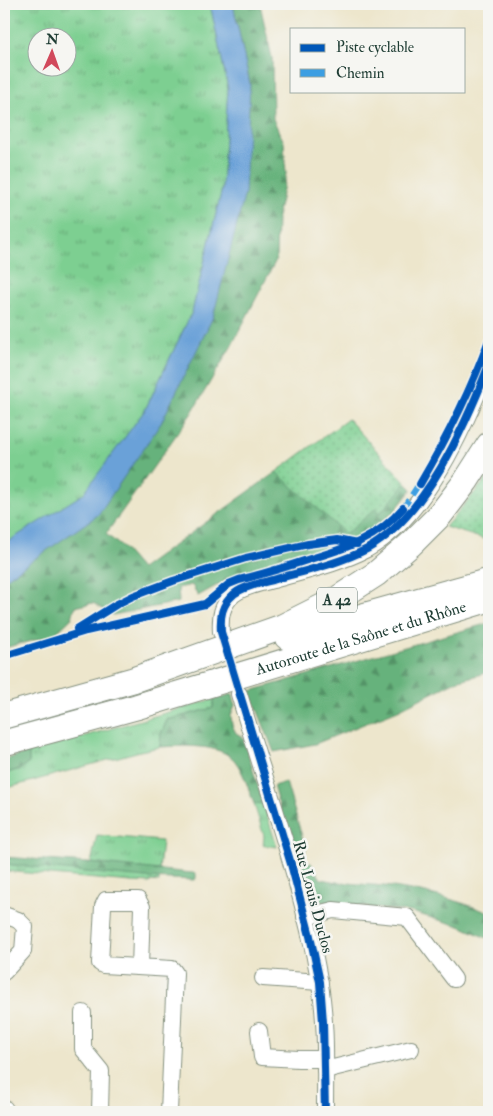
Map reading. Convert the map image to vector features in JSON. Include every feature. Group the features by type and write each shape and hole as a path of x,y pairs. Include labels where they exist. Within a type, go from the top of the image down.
{"highway":[{"name":"Autoroute de la Saône et du Rhône","path":"4,716 133,680 282,627 334,601 376,574 411,544 440,515 466,481 489,445"},
{"path":"133,680 489,581"},
{"name":"Autoroute de la Saône et du Rhône","path":"4,743 136,706 489,599"}],"street":[{"path":"221,632 220,617 224,606 234,593 355,555 373,545 396,528 416,505 441,466 464,423 489,365"},
{"name":"Rue Louis Duclos","path":"240,694 291,864 320,982 326,1112"},
{"path":"140,967 142,907 138,900 106,900 103,906 100,963 103,965 172,969 174,973 168,1112"},
{"path":"305,917 333,910 407,917 454,979"},
{"path":"4,915 18,920 25,927 23,951 4,972"},
{"path":"263,978 320,982"},
{"path":"83,1013 82,1049 101,1071 100,1112"},
{"path":"259,1031 262,1057 299,1059 325,1064 411,1049"}],"green space":[{"path":"4,4 210,4 228,88 222,189 192,312 145,410 83,495 4,544"},
{"path":"233,4 260,4 272,58 273,119 284,142 286,174 277,218 276,260 231,347 191,414 106,534 122,547 141,569 276,472 346,534 375,509 380,513 406,483 412,489 394,512 363,536 344,545 232,577 198,596 192,585 178,588 179,602 113,615 93,603 75,607 72,618 54,635 4,648 4,580 98,514 213,317 250,84"},
{"path":"348,419 406,483 380,513 375,509 346,534 276,472"},
{"path":"489,476 489,540 445,527"},
{"path":"489,623 489,672 456,681 398,710 315,744 274,752 252,696 247,692"},
{"path":"233,694 235,705 231,715 232,725 236,733 243,737 263,803 254,804 241,771 235,761 228,755 210,748 160,747 161,734 167,720 213,708 214,699"},
{"path":"214,699 213,708 167,720 161,734 160,747 4,789 4,774 20,769 29,763 29,752"},
{"path":"29,752 29,763 20,769 4,774 4,760"},
{"path":"286,782 306,850 301,856 295,857 273,786"},
{"path":"263,803 277,847 263,845 264,836 254,804"},
{"path":"97,835 162,841 159,871 91,863"},
{"path":"4,857 193,873 196,874 196,878 195,880 146,878 4,864"},
{"path":"306,863 311,863 321,879 418,891 477,908 489,913 489,939 460,926 411,912 307,900 299,869"},
{"path":"4,864 159,878 159,882 131,882 4,871"}],"water":[{"path":"210,4 233,4 250,84 245,193 213,317 161,423 98,515 4,580 4,544 83,494 145,410 192,312 222,189 228,88"}],"marked path":[{"path":"402,510 421,481"}],"cycle path":[{"path":"420,484 458,413 489,340"},
{"path":"325,1112 320,982 291,864 221,632 222,612 226,602 243,589 344,559 367,549 388,534 408,515 441,468 468,415 489,365"},
{"path":"4,656 86,631 205,604 229,584 336,551 361,541 383,528 403,508"},
{"path":"77,629 133,596 246,558 308,544 337,540 357,544"}]}
